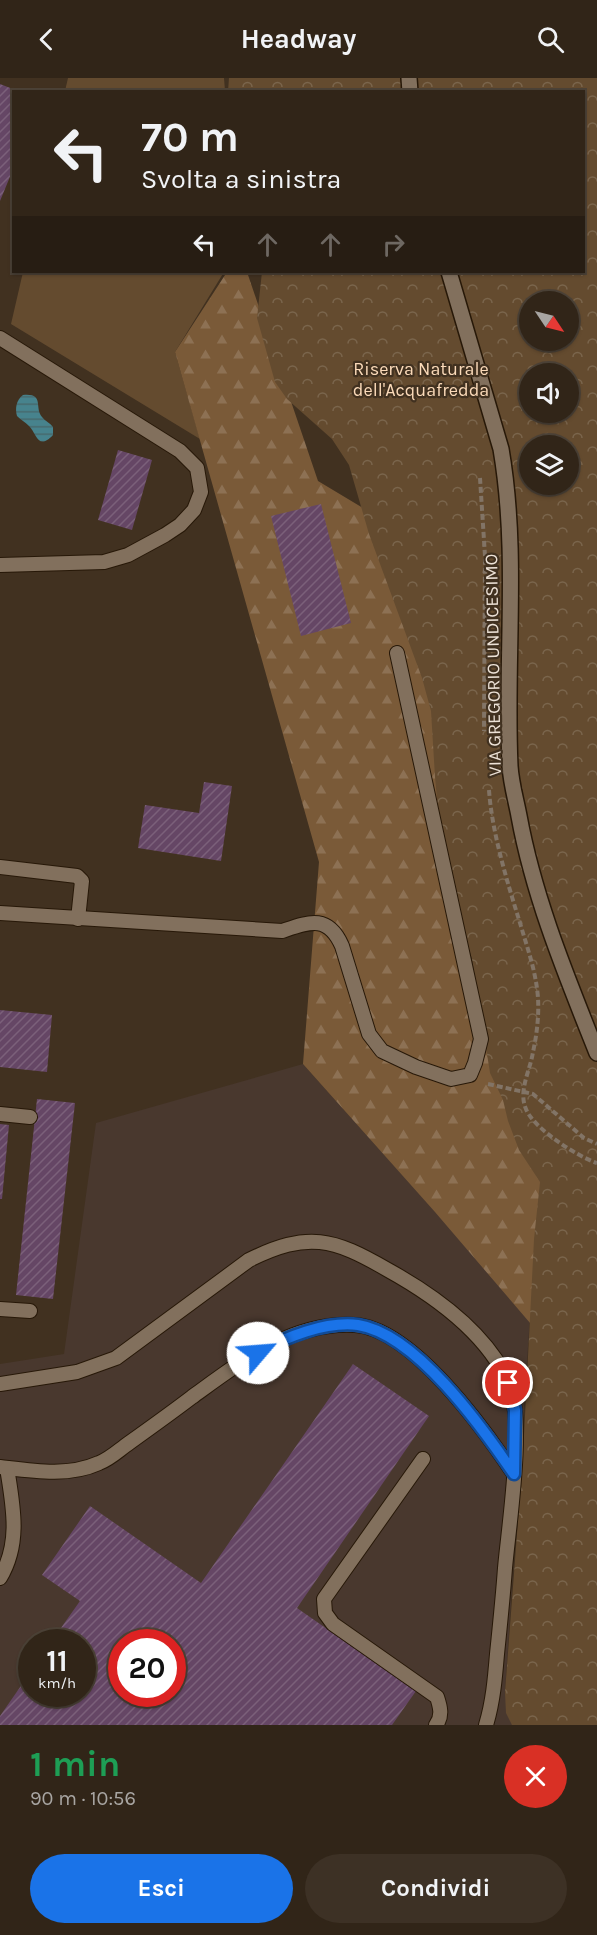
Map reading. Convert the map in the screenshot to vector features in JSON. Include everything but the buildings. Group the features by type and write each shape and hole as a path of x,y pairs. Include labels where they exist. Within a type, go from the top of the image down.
{"street":[{"name":"VIA GREGORIO UNDICESIMO","path":"449,273 501,449 507,484 512,552 510,768 526,857 553,944 597,1053"}],"lane":[{"path":"0,338 180,451 197,468 201,492 194,510 180,525 128,555 104,562 0,565"},
{"path":"0,913 282,931 310,922 326,925 338,936 369,1034 382,1051 416,1068 451,1080 470,1075 481,1039 397,653"},
{"path":"0,867 77,876 82,881 78,919"},
{"path":"0,1114 30,1117"},
{"path":"0,1384 52,1377 98,1366 116,1358 249,1260 293,1242 312,1240 344,1247 370,1259 421,1290 461,1322 493,1356 508,1383 515,1410 514,1474 493,1694 486,1725"},
{"path":"0,1309 30,1311"},
{"path":"0,1578 8,1561 14,1531 3,1468 59,1472 99,1463 240,1363 275,1343 318,1329 355,1325 389,1336 430,1369 480,1426 514,1474"},
{"path":"423,1459 324,1599 325,1613 333,1624 437,1697 441,1709 436,1725"}],"path":[{"path":"470,1075 489,1085 533,1094 584,1138 597,1144"}],"shaded area":[{"path":"303,1064 530,1317 505,1692 521,1725 0,1725 0,1364 64,1354 96,1123"}],"green space":[{"path":"68,78 224,78 225,90 65,90"},
{"name":"Riserva Naturale dell'Acquafredda","path":"229,78 597,78 597,1725 512,1725 506,1713 505,1692 523,1455 534,1239 540,1182 519,1150 503,1100 490,1073 472,959 443,865 431,711 422,678 369,534 349,465 332,439 287,399 275,382 257,318 262,273 585,273 585,90 228,90"},
{"path":"23,273 223,273 175,352 200,439 11,324"},
{"path":"226,273 247,273 318,481 433,550 457,951 586,1301 597,1725 542,1337 435,1212 303,1064 319,862 175,352"}],"water":[{"path":"23,395 34,396 37,399 40,413 53,427 53,435 48,440 38,440 29,426 17,416 17,405"}],"route":[{"path":"258,1353 297,1334 335,1326 355,1325 389,1336 430,1369 459,1401 514,1474 515,1410 508,1383"}]}
